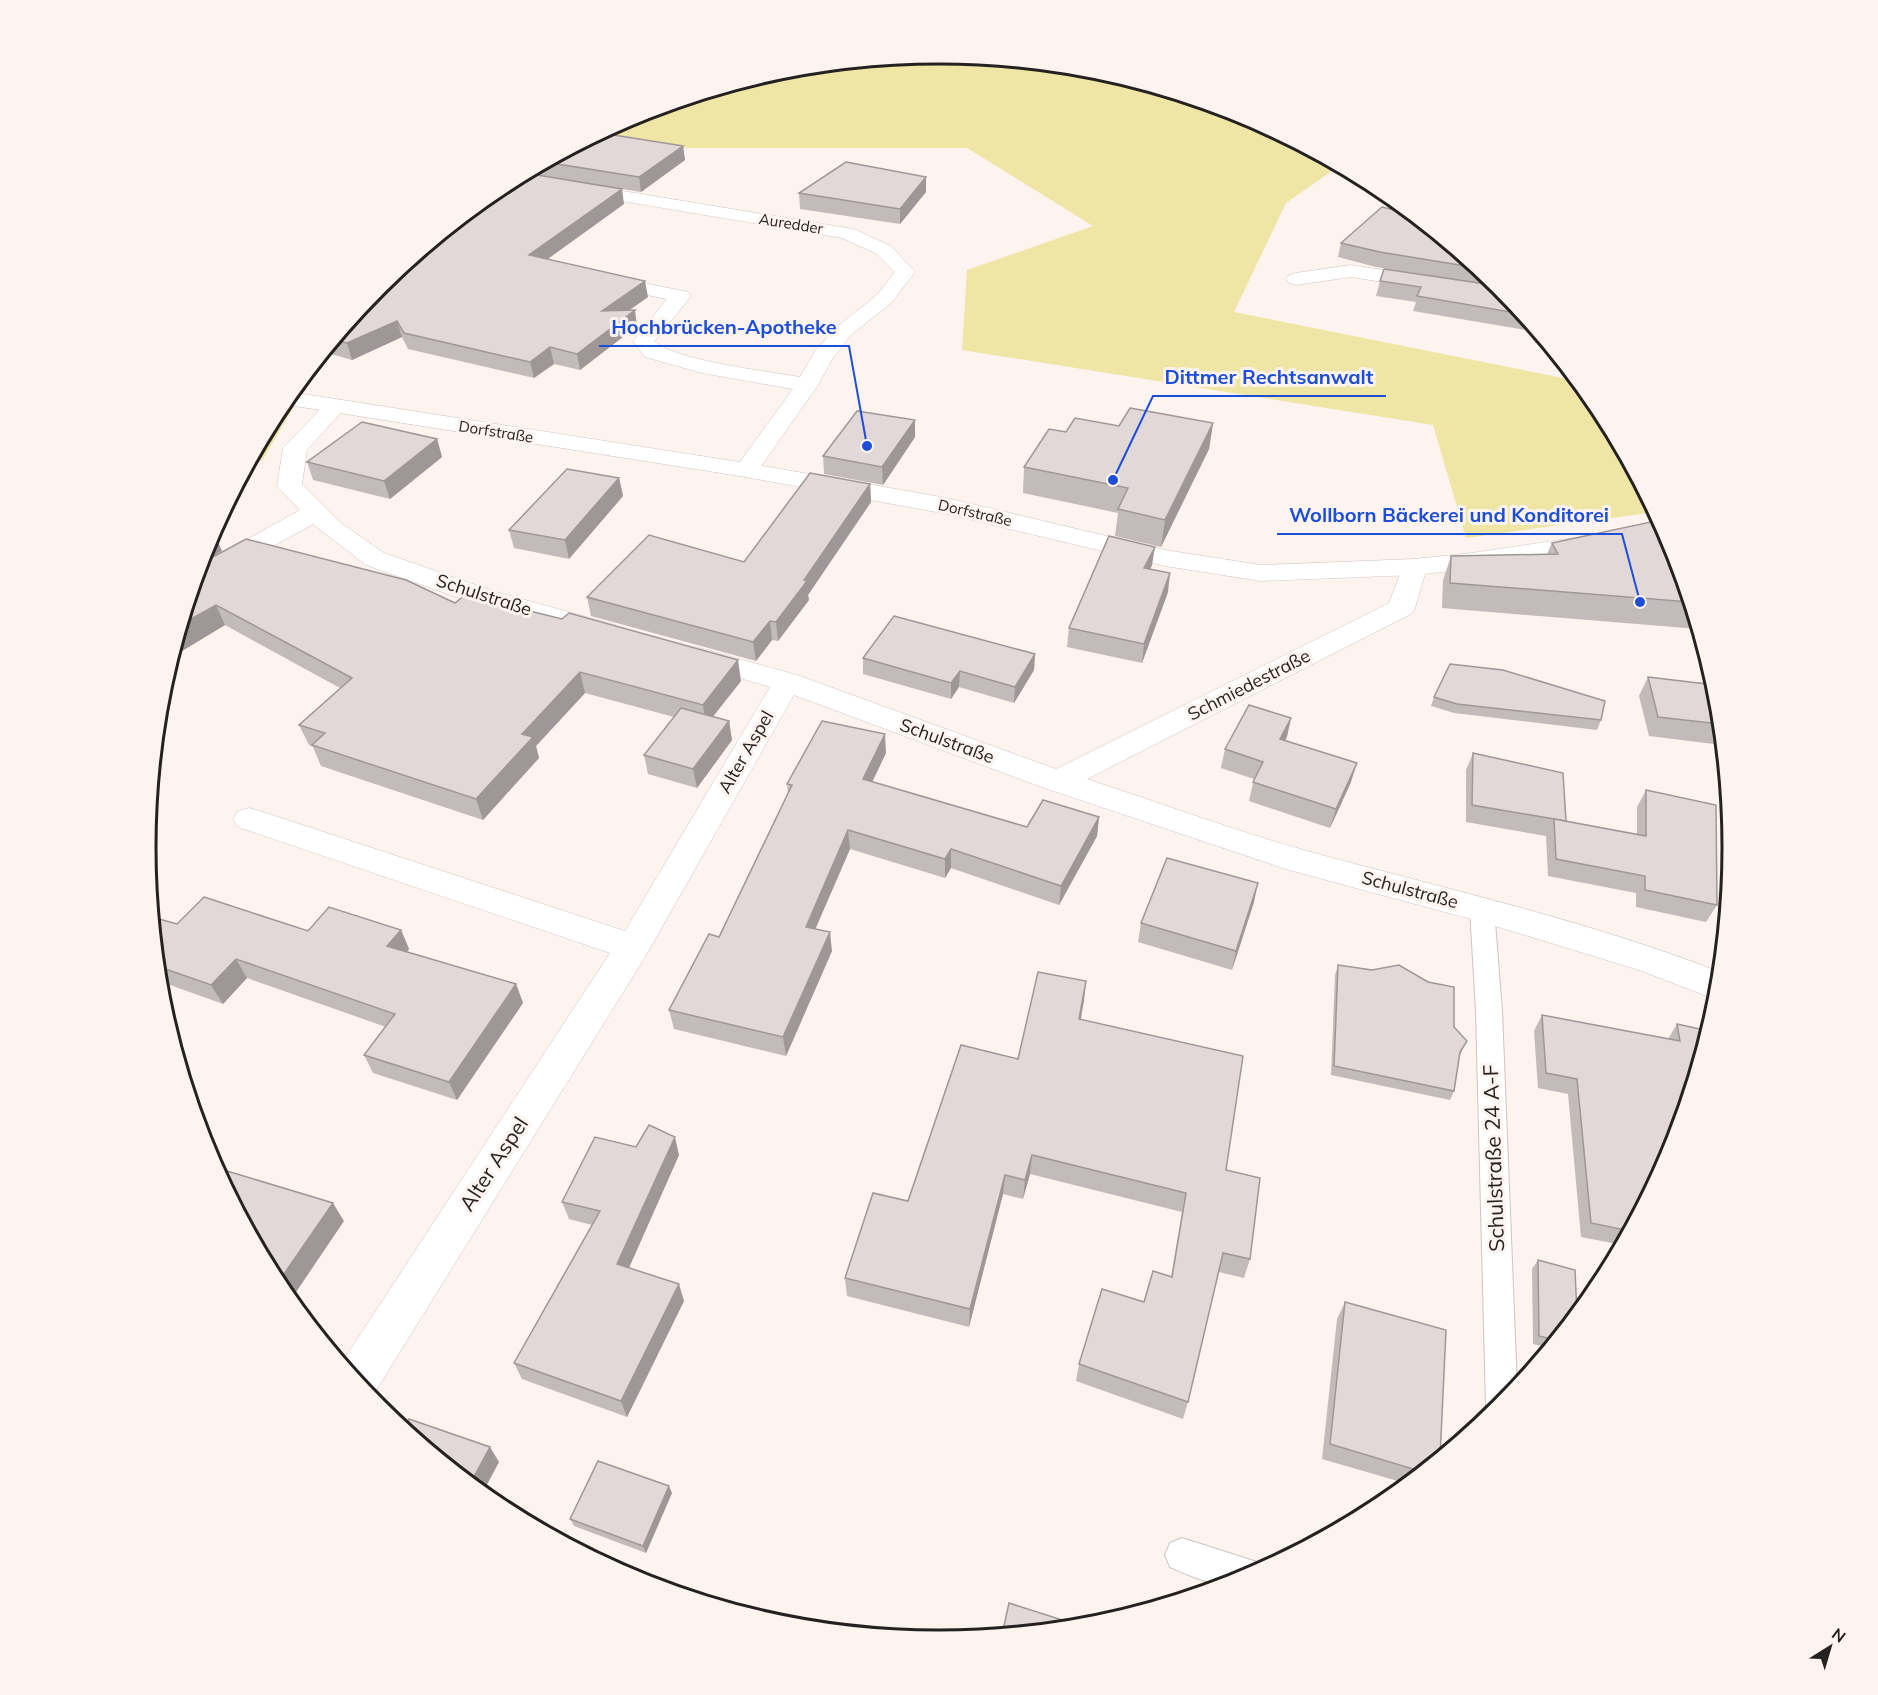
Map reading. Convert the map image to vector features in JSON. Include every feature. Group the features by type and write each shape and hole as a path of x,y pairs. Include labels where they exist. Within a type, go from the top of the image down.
{"street":[{"name":"Auredder","path":"561,186 848,233 884,250 905,272 885,298 844,331 823,356 807,385 746,470"},
{"path":"1296,279 1351,272 1443,285"},
{"path":"583,276 681,296 644,341 653,352 702,366 807,385"},
{"name":"Dorfstraße","path":"297,400 746,470 947,506 1165,558 1261,573 1414,567 1472,561 1656,534"},
{"name":"Schulstraße","path":"335,407 295,448 289,486 332,528 375,559 486,598 631,638"},
{"path":"207,572 315,512"},
{"name":"Schmiedestraße","path":"1058,781 1401,608 1414,567"},
{"name":"Schulstraße","path":"664,648 787,682 1058,781 1301,861 1482,909 1649,959 1710,982"},
{"name":"Alter Aspel","path":"360,1375 633,947 787,682"},
{"path":"249,819 633,947"}],"lane":[{"name":"Schulstraße 24 A-F","path":"1482,909 1489,1011 1502,1392"},
{"path":"1182,1555 1237,1572"}],"shaded area":[{"path":"939,64 1041,71 1142,91 1191,106 1239,124 1333,171 1286,203 1234,312 1565,378 1590,412 1617,456 1646,513 1466,538 1433,425 962,350 967,270 1093,226 967,148 625,148 606,139 687,106 736,91 786,80 837,71 888,66"},
{"path":"294,406 262,461 259,459 261,456"}],"building":[{"path":"615,135 683,146 639,177 557,164"},
{"path":"846,162 926,177 900,209 799,193"},
{"path":"538,175 622,189 529,255 645,281 602,311 635,310 577,354 550,347 530,362 404,333 397,321 347,343 341,342 350,331 423,259 462,226"},
{"path":"1382,207 1393,210 1416,226 1462,265 1380,252 1341,243"},
{"path":"1384,269 1482,283 1510,312 1417,296 1421,287 1380,281"},
{"path":"1130,408 1213,423 1165,520 1118,509 1128,488 1024,467 1049,429 1066,432 1075,418 1119,426"},
{"path":"857,411 915,420 882,467 823,456"},
{"path":"362,422 437,439 384,481 307,462"},
{"path":"567,469 619,478 565,540 509,530"},
{"path":"810,473 870,484 804,580 807,581 776,622 770,621 753,642 587,597 649,535 744,562"},
{"path":"1650,522 1682,601 1450,583 1451,556 1558,554 1552,543"},
{"path":"1109,536 1155,547 1144,568 1170,573 1144,644 1069,628"},
{"path":"246,539 406,580 455,603 465,595 562,619 569,613 738,660 703,705 580,672 522,734 533,737 476,799 312,745 325,733 299,725 352,678 216,605 191,619 213,557"},
{"path":"894,616 1035,654 1015,687 960,671 951,683 863,658"},
{"path":"1450,664 1503,670 1605,701 1601,720 1457,704 1434,697"},
{"path":"1648,677 1704,684 1711,723 1658,717"},
{"path":"1249,705 1291,718 1280,739 1357,763 1336,809 1253,782 1263,762 1225,749"},
{"path":"681,708 729,721 693,769 644,755"},
{"path":"822,721 885,734 863,779 1027,827 1043,800 1099,817 1061,886 951,849 945,859 848,830 806,927 830,932 783,1037 669,1010 709,934 719,937 792,785 787,784"},
{"path":"1473,753 1563,773 1566,821 1472,805"},
{"path":"1646,790 1716,805 1717,905 1645,890 1645,876 1556,859 1554,819 1646,836"},
{"path":"1167,858 1258,883 1236,951 1141,923"},
{"path":"204,897 308,931 329,907 401,930 387,946 516,984 449,1082 364,1055 395,1014 236,959 211,985 166,969 160,919 177,924"},
{"path":"1338,965 1372,970 1399,965 1428,982 1454,987 1454,1027 1467,1041 1460,1052 1454,1091 1334,1066"},
{"path":"1038,972 1086,981 1079,1019 1243,1056 1226,1170 1260,1178 1250,1259 1223,1253 1188,1402 1079,1364 1102,1289 1144,1302 1153,1271 1172,1277 1186,1193 1032,1155 1025,1180 1005,1175 970,1309 845,1278 873,1193 908,1201 961,1045 1018,1059"},
{"path":"1542,1015 1680,1041 1677,1024 1700,1029 1680,1099 1662,1147 1622,1229 1591,1223 1577,1079 1546,1073"},
{"path":"649,1125 675,1137 617,1264 679,1284 621,1401 514,1363 600,1211 562,1202 595,1137 636,1147"},
{"path":"227,1171 333,1203 283,1275 261,1239"},
{"path":"1538,1260 1575,1270 1576,1302 1549,1338 1539,1336"},
{"path":"1345,1302 1446,1330 1440,1448 1415,1470 1330,1444"},
{"path":"409,1419 490,1447 474,1477 462,1469 407,1422"},
{"path":"598,1461 669,1486 643,1546 570,1519"},
{"path":"1009,1603 1063,1620 1041,1624 1004,1628"}],"place":[{"name":"Hochbrücken-Apotheke","path":"867,446"},
{"name":"Dittmer Rechtsanwalt","path":"1113,480"},
{"name":"Wollborn Bäckerei und Konditorei","path":"1640,602"}]}
